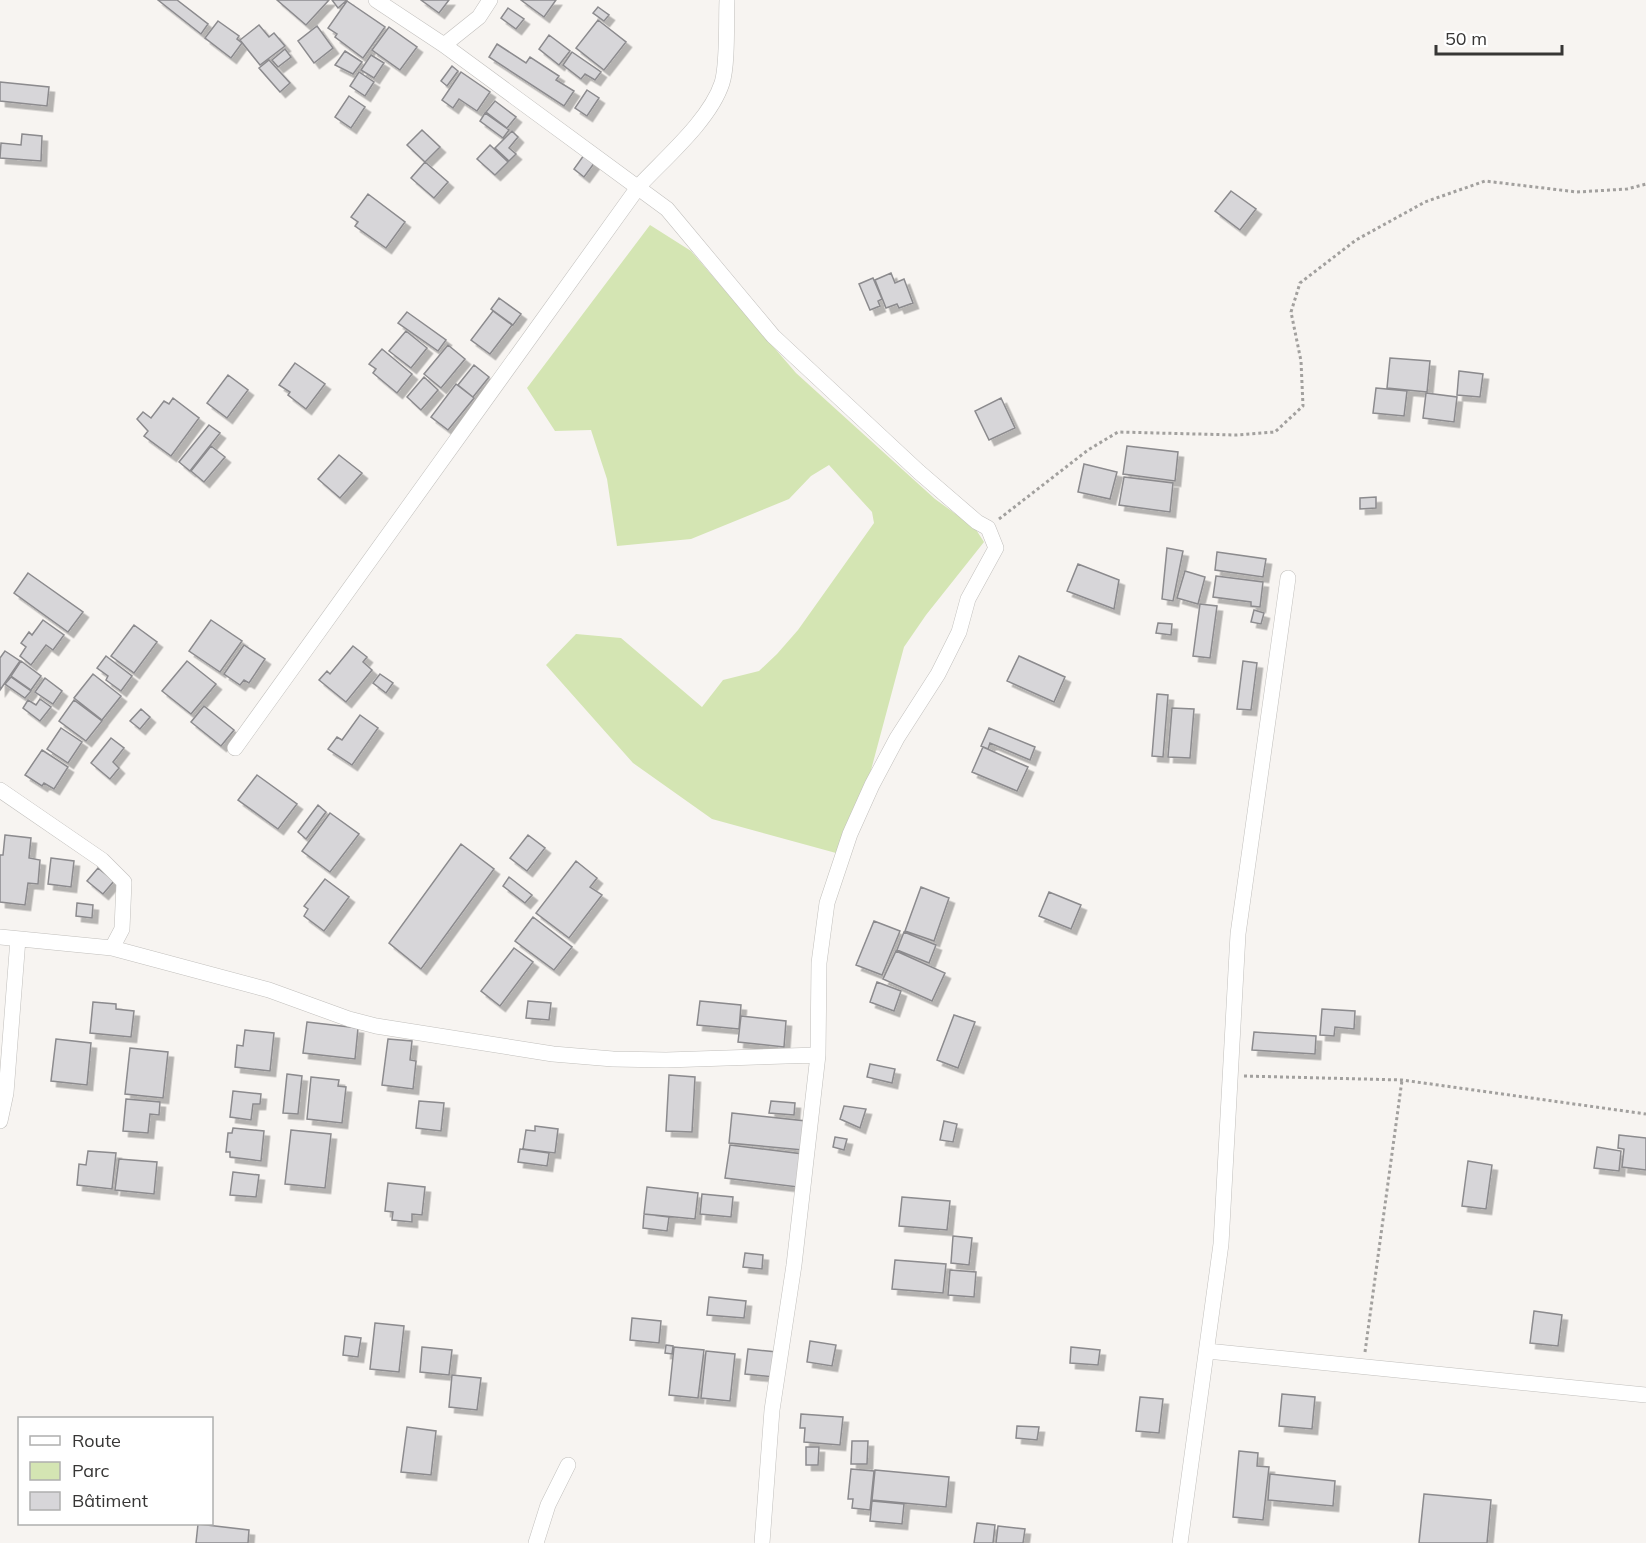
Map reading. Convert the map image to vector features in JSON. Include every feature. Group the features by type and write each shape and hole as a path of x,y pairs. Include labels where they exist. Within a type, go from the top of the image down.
{"street":[{"path":"376,0 444,45 639,186 667,209 773,336 918,472 977,522 988,528 996,548 968,599 959,632 938,674 897,738 872,784 850,834 827,903 819,963 818,1055 794,1265 772,1410 762,1543"},
{"path":"444,45 479,17 490,0"},
{"path":"235,748 639,186 688,134 723,82 727,0"},
{"path":"1180,1543 1221,1244 1238,934 1288,578"},
{"path":"0,790 102,860 124,882 122,929 112,948"},
{"path":"0,937 112,948 268,990 349,1019 376,1026 552,1054 666,1060 818,1055"},
{"path":"0,1121 6,1093 18,939"},
{"path":"1207,1351 1646,1395"},
{"path":"536,1543 548,1505 568,1465"}],"path":[{"path":"988,528 1088,450 1118,432 1236,435 1275,432 1303,406 1301,361 1291,312 1300,284 1356,240 1425,202 1485,181 1577,192 1627,189 1646,184"},
{"path":"1230,1076 1402,1080 1646,1114"},
{"path":"1363,1366 1402,1080"}],"green space":[{"path":"650,225 691,251 796,373 935,499 975,528 984,542 926,615 904,647 867,785 836,853 712,819 633,763 546,665 576,634 621,638 702,707 723,680 759,671 777,654 798,630 874,523 872,512 829,465 811,476 789,499 691,539 617,546 607,479 591,430 555,431 527,388"}],"building":[{"path":"158,0 177,0 208,24 201,34"},
{"path":"277,0 329,0 306,25"},
{"path":"332,0 347,0 338,8"},
{"path":"421,0 449,0 439,13"},
{"path":"521,0 556,0 544,17"},
{"path":"347,1 385,27 363,58 335,37 337,34 328,28"},
{"path":"598,7 609,15 604,21 593,13"},
{"path":"508,8 524,19 516,29 501,18"},
{"path":"598,20 626,42 604,70 576,48"},
{"path":"218,21 239,36 237,39 242,43 231,58 205,38"},
{"path":"259,25 269,37 274,33 285,46 260,65 240,40"},
{"path":"317,26 333,48 314,63 298,41"},
{"path":"389,27 417,47 400,70 372,50"},
{"path":"549,35 570,51 559,65 539,49"},
{"path":"497,44 526,63 530,57 559,76 556,80 574,91 564,106 489,57"},
{"path":"285,49 291,57 278,67 272,60"},
{"path":"345,51 362,62 353,74 335,65"},
{"path":"572,52 601,72 595,80 585,74 581,79 563,65"},
{"path":"371,55 384,63 374,78 361,70"},
{"path":"269,60 290,83 280,92 259,68"},
{"path":"452,66 458,71 447,86 441,81"},
{"path":"359,72 374,82 365,96 350,86"},
{"path":"461,72 490,92 477,111 459,99 453,108 442,100"},
{"path":"0,82 49,87 47,106 0,101"},
{"path":"587,90 599,98 587,116 575,108"},
{"path":"349,96 365,107 351,128 335,117"},
{"path":"495,101 516,117 507,128 486,112"},
{"path":"485,113 509,130 503,138 480,121"},
{"path":"422,130 440,147 425,162 407,145"},
{"path":"512,131 518,137 509,148 516,154 509,161 495,148"},
{"path":"22,134 42,136 41,161 0,158 1,143 21,145"},
{"path":"490,145 508,162 495,175 477,159"},
{"path":"584,155 595,162 584,177 574,169"},
{"path":"425,162 448,182 434,198 411,178"},
{"path":"1231,191 1256,209 1240,230 1215,211"},
{"path":"368,194 405,222 386,248 355,226 358,222 351,217"},
{"path":"891,273 895,283 904,279 913,303 899,308 897,304 886,308 875,280"},
{"path":"873,278 882,299 878,301 880,306 870,310 859,284"},
{"path":"499,298 521,314 513,325 491,309"},
{"path":"493,311 512,325 490,354 471,340"},
{"path":"407,312 446,340 438,351 398,323"},
{"path":"406,331 427,348 411,368 389,351"},
{"path":"448,345 465,359 441,388 424,374"},
{"path":"382,349 412,374 397,393 373,373 376,369 369,364"},
{"path":"1390,358 1430,361 1427,392 1387,388"},
{"path":"295,363 325,384 306,409 288,395 290,392 279,385"},
{"path":"474,365 489,377 473,397 458,385"},
{"path":"1459,371 1483,374 1480,397 1457,395"},
{"path":"228,375 248,390 227,418 207,403"},
{"path":"424,377 438,390 421,410 407,397"},
{"path":"456,384 474,398 448,430 431,417"},
{"path":"1376,388 1407,391 1404,416 1373,413"},
{"path":"1426,393 1457,397 1454,422 1423,418"},
{"path":"173,398 199,418 171,456 144,436 148,431 137,419 143,412 151,418 164,401 169,404"},
{"path":"1001,398 1015,428 989,440 975,411"},
{"path":"209,425 220,433 190,471 179,462"},
{"path":"211,446 225,457 204,482 191,471"},
{"path":"1127,446 1178,452 1175,481 1123,474"},
{"path":"339,455 362,473 340,498 318,479"},
{"path":"1084,464 1117,472 1110,499 1078,492"},
{"path":"1124,477 1173,483 1170,512 1119,505"},
{"path":"1376,497 1376,508 1360,509 1360,498"},
{"path":"1167,548 1183,551 1173,601 1162,599"},
{"path":"1217,552 1266,559 1263,577 1215,570"},
{"path":"1078,564 1119,580 1114,609 1067,591"},
{"path":"1185,571 1205,577 1198,604 1177,598"},
{"path":"28,573 83,612 68,632 14,593"},
{"path":"1216,576 1263,582 1260,607 1251,606 1251,602 1213,597"},
{"path":"1200,604 1217,606 1210,658 1193,656"},
{"path":"1254,610 1264,613 1261,624 1251,622"},
{"path":"43,620 64,635 53,650 46,645 31,665 20,656 26,647 21,643 29,632 32,635"},
{"path":"211,620 242,641 220,672 189,651"},
{"path":"1158,623 1172,624 1171,635 1156,633"},
{"path":"134,625 157,642 134,673 111,656"},
{"path":"244,645 265,659 249,683 244,680 240,685 224,674"},
{"path":"353,646 367,657 363,662 372,670 346,702 319,680 327,671 330,674"},
{"path":"5,651 20,661 0,690 0,658"},
{"path":"106,656 132,676 121,691 106,680 108,676 97,668"},
{"path":"1019,656 1065,677 1054,702 1007,681"},
{"path":"21,661 41,676 31,690 11,676"},
{"path":"187,661 216,684 191,714 162,691"},
{"path":"1243,661 1257,663 1251,710 1237,709"},
{"path":"93,674 121,696 102,720 74,698"},
{"path":"380,674 393,683 386,693 373,683"},
{"path":"11,677 31,691 25,698 5,684"},
{"path":"45,678 62,691 53,704 35,692"},
{"path":"1157,694 1168,695 1163,757 1152,756"},
{"path":"40,699 51,707 40,721 23,708 28,700 36,705"},
{"path":"74,700 102,721 86,741 59,721"},
{"path":"204,706 234,730 221,746 191,722"},
{"path":"1172,708 1194,709 1190,758 1168,757"},
{"path":"141,709 150,717 140,729 130,721"},
{"path":"360,715 378,728 352,765 328,749 337,737 342,740"},
{"path":"61,728 82,742 68,763 47,749"},
{"path":"989,728 1035,747 1030,760 990,743 988,749 981,746"},
{"path":"111,738 124,748 113,762 119,768 110,779 91,763"},
{"path":"983,747 1028,767 1017,791 972,772"},
{"path":"42,750 68,767 54,789 44,783 42,786 25,775"},
{"path":"257,775 297,804 278,829 238,800"},
{"path":"318,805 326,812 306,839 298,832"},
{"path":"330,813 359,834 330,872 302,851"},
{"path":"5,835 31,838 29,858 40,860 38,884 28,883 25,905 0,902 0,855 3,855"},
{"path":"528,835 545,848 527,871 510,858"},
{"path":"461,844 494,869 421,969 389,943"},
{"path":"51,858 74,861 71,887 48,884"},
{"path":"576,861 597,878 590,887 602,895 569,938 536,913"},
{"path":"98,868 114,881 103,894 87,881"},
{"path":"509,877 532,895 525,903 503,886"},
{"path":"325,879 349,897 324,931 304,916 308,909 304,906"},
{"path":"921,887 949,898 934,941 905,931"},
{"path":"1049,892 1081,905 1071,929 1039,916"},
{"path":"77,903 93,905 92,918 76,916"},
{"path":"533,917 572,947 554,970 515,941"},
{"path":"874,921 900,931 882,975 856,965"},
{"path":"904,932 936,945 929,963 897,950"},
{"path":"514,948 533,962 500,1006 481,991"},
{"path":"896,951 945,973 932,1001 883,979"},
{"path":"877,982 901,991 894,1011 870,1002"},
{"path":"528,1001 551,1003 549,1020 526,1018"},
{"path":"700,1001 741,1005 739,1029 697,1025"},
{"path":"93,1002 116,1004 116,1009 134,1011 131,1037 90,1033"},
{"path":"1322,1009 1355,1011 1354,1029 1335,1027 1334,1036 1320,1035"},
{"path":"954,1015 975,1022 958,1068 937,1060"},
{"path":"741,1016 786,1021 784,1047 738,1042"},
{"path":"307,1022 358,1028 355,1059 303,1053"},
{"path":"245,1030 274,1033 270,1071 235,1067 237,1045 243,1046"},
{"path":"1254,1032 1316,1036 1315,1054 1252,1050"},
{"path":"56,1039 91,1043 87,1085 51,1081"},
{"path":"388,1039 412,1041 410,1060 416,1061 413,1089 382,1085"},
{"path":"130,1048 168,1052 163,1098 125,1094"},
{"path":"870,1064 895,1069 892,1083 867,1077"},
{"path":"287,1074 302,1076 298,1114 283,1113"},
{"path":"669,1075 695,1077 692,1132 666,1131"},
{"path":"311,1077 339,1080 338,1086 346,1087 342,1123 307,1119"},
{"path":"233,1091 261,1094 260,1104 253,1104 251,1120 230,1117"},
{"path":"126,1099 160,1102 159,1115 150,1114 148,1133 123,1131"},
{"path":"419,1101 444,1103 441,1131 416,1128"},
{"path":"771,1101 795,1103 794,1115 769,1113"},
{"path":"844,1106 866,1109 860,1128 840,1119"},
{"path":"732,1113 806,1121 803,1150 729,1143"},
{"path":"944,1121 957,1124 953,1142 940,1140"},
{"path":"535,1126 558,1129 555,1153 523,1149 526,1130 535,1131"},
{"path":"233,1128 264,1131 261,1161 230,1157 230,1152 226,1152 228,1133 232,1133"},
{"path":"291,1130 331,1134 325,1188 285,1184"},
{"path":"1619,1135 1646,1138 1646,1170 1622,1167 1624,1149 1618,1148"},
{"path":"835,1137 847,1139 844,1150 833,1147"},
{"path":"730,1145 803,1154 798,1187 725,1178"},
{"path":"1597,1147 1621,1151 1619,1171 1594,1168"},
{"path":"520,1149 549,1153 547,1166 518,1162"},
{"path":"88,1151 116,1153 112,1189 77,1185 79,1164 86,1165"},
{"path":"119,1159 157,1162 154,1194 115,1190"},
{"path":"1468,1161 1492,1165 1486,1209 1462,1206"},
{"path":"233,1172 259,1175 256,1197 230,1195"},
{"path":"388,1183 425,1187 422,1215 412,1214 412,1222 392,1220 393,1212 385,1211"},
{"path":"647,1187 698,1193 695,1219 644,1214"},
{"path":"702,1194 733,1197 731,1217 700,1214"},
{"path":"902,1197 950,1201 947,1230 899,1226"},
{"path":"644,1214 669,1217 667,1231 643,1228"},
{"path":"953,1236 972,1238 969,1265 951,1263"},
{"path":"745,1253 763,1255 762,1269 743,1267"},
{"path":"895,1260 946,1264 943,1293 892,1289"},
{"path":"950,1270 976,1272 974,1297 948,1295"},
{"path":"709,1297 746,1301 744,1318 707,1315"},
{"path":"1534,1311 1562,1315 1558,1346 1530,1343"},
{"path":"632,1318 661,1321 659,1343 630,1340"},
{"path":"375,1323 404,1326 399,1372 370,1369"},
{"path":"345,1336 361,1338 358,1357 343,1355"},
{"path":"810,1341 836,1345 832,1366 807,1362"},
{"path":"666,1345 673,1346 672,1354 665,1353"},
{"path":"422,1347 452,1350 449,1375 420,1372"},
{"path":"674,1347 704,1350 698,1398 669,1395"},
{"path":"1071,1347 1100,1350 1098,1365 1070,1363"},
{"path":"748,1349 777,1352 774,1377 745,1374"},
{"path":"706,1351 735,1354 730,1401 701,1398"},
{"path":"452,1375 481,1378 477,1410 449,1407"},
{"path":"1282,1394 1315,1397 1312,1429 1279,1426"},
{"path":"1140,1397 1163,1399 1159,1433 1136,1431"},
{"path":"801,1414 843,1417 840,1445 804,1442 805,1428 800,1428"},
{"path":"1017,1426 1039,1427 1037,1440 1016,1438"},
{"path":"407,1427 436,1431 431,1475 401,1472"},
{"path":"852,1441 868,1441 867,1464 851,1464"},
{"path":"806,1447 819,1447 818,1465 806,1465"},
{"path":"1239,1451 1258,1453 1257,1466 1269,1467 1263,1520 1233,1517"},
{"path":"851,1469 874,1471 870,1510 852,1508 853,1499 848,1499"},
{"path":"875,1470 949,1477 946,1507 872,1500"},
{"path":"1270,1474 1335,1481 1333,1506 1268,1500"},
{"path":"1424,1494 1491,1500 1487,1543 1419,1543"},
{"path":"872,1501 904,1504 902,1524 870,1521"},
{"path":"977,1523 995,1525 993,1543 974,1543"},
{"path":"198,1525 249,1530 248,1543 196,1543"},
{"path":"998,1526 1025,1529 1023,1543 996,1543"}]}
